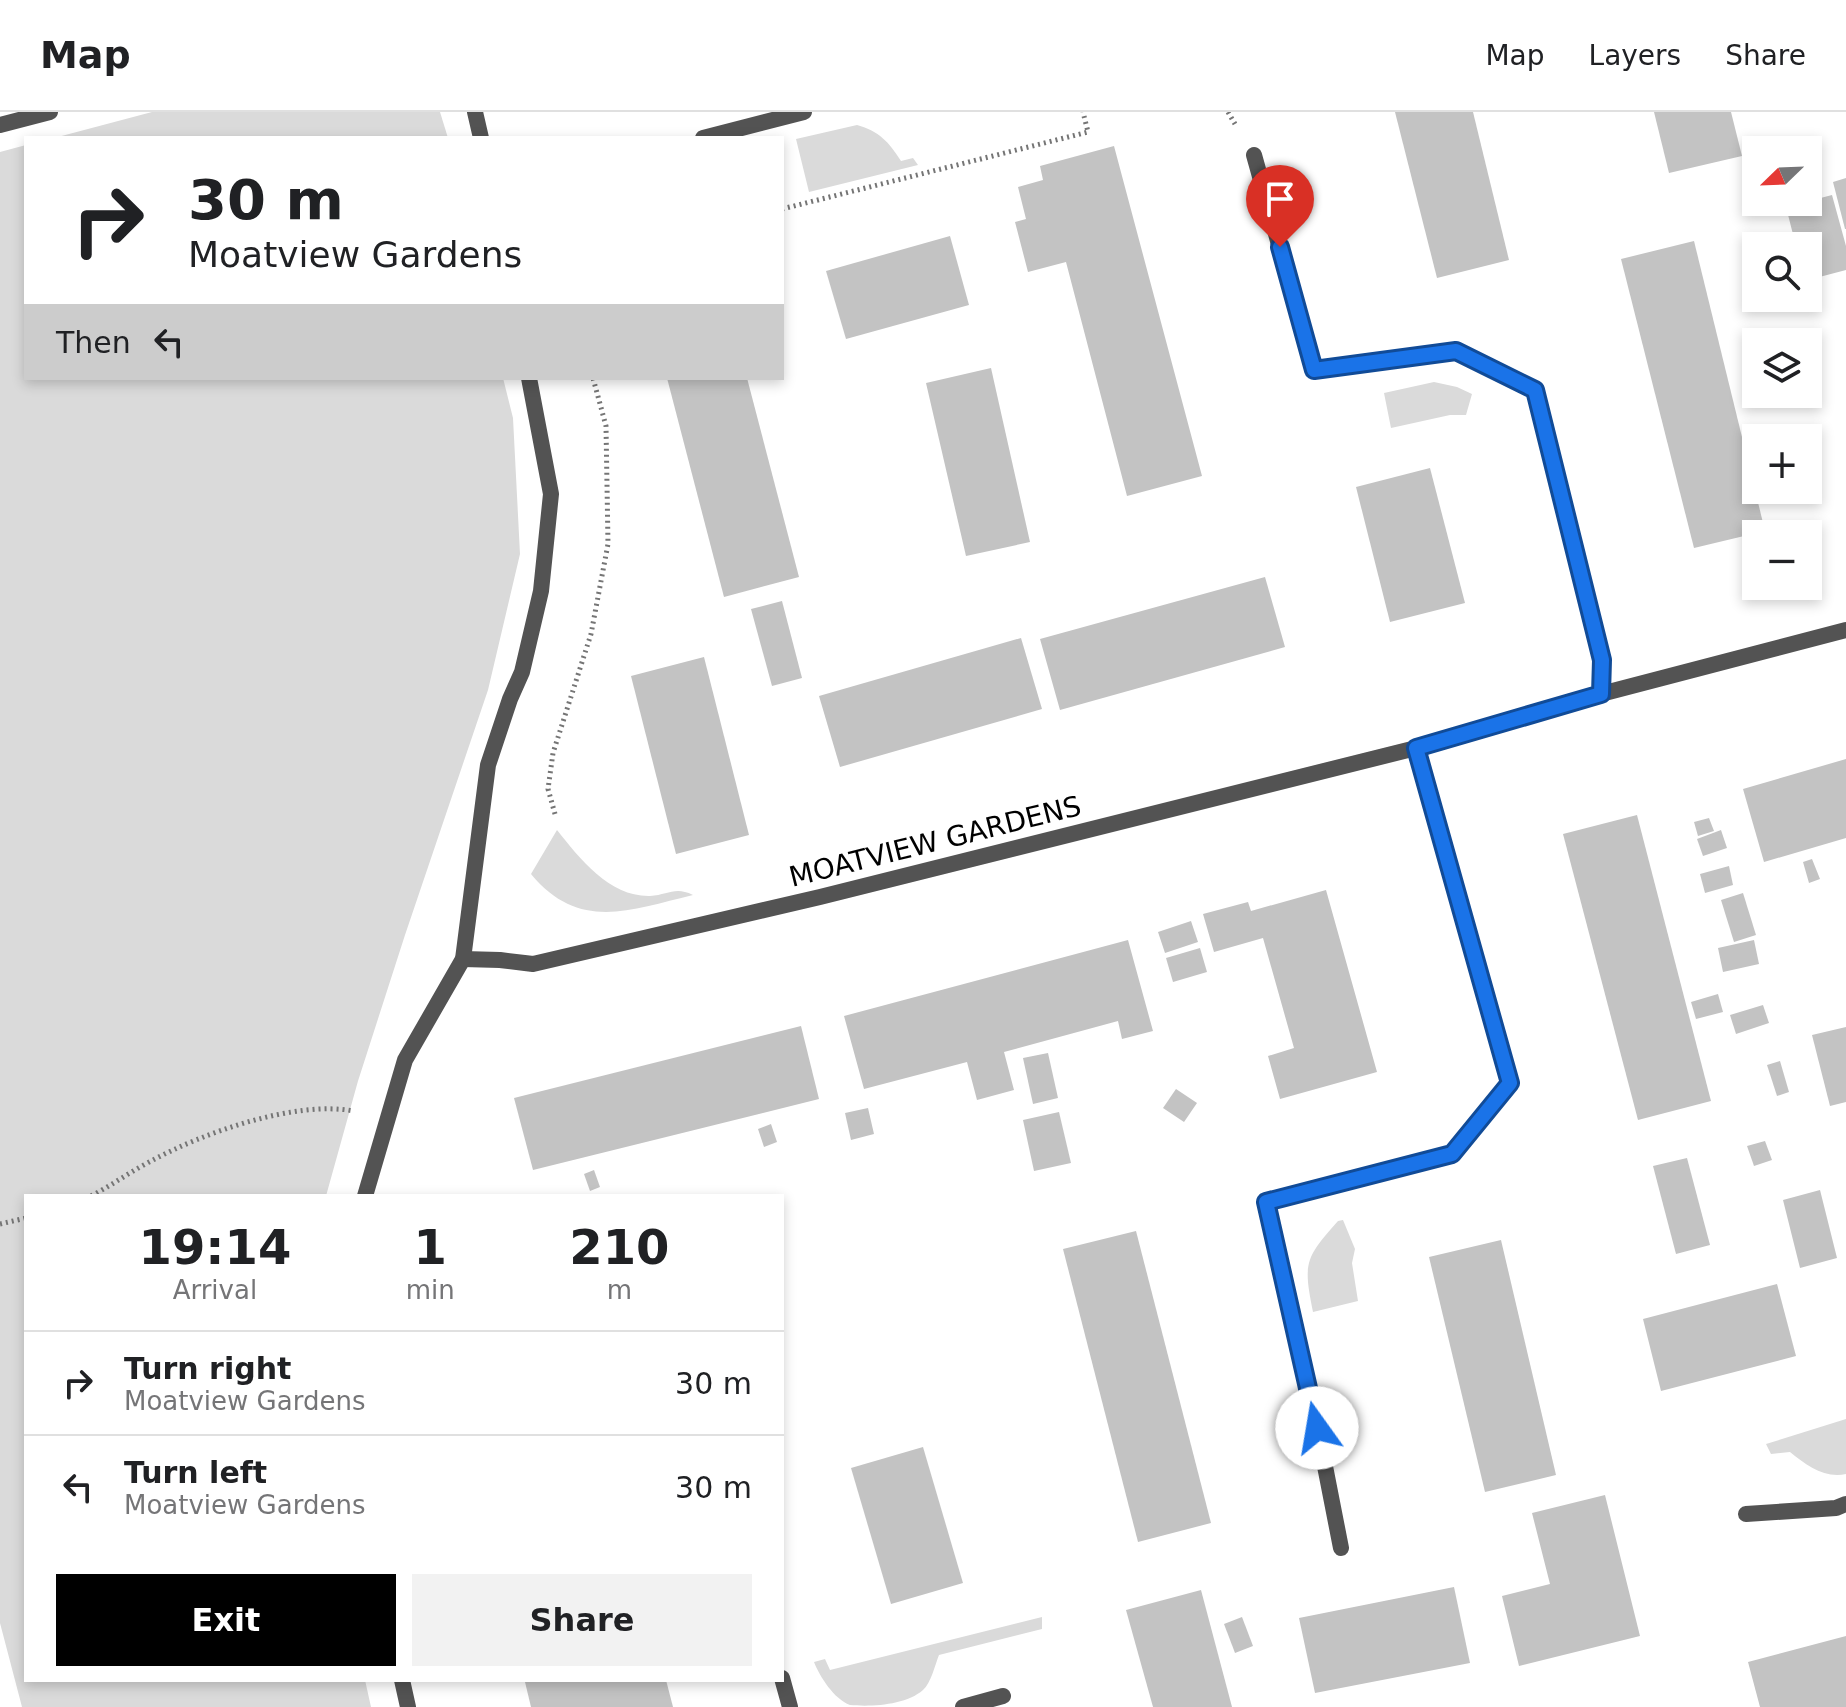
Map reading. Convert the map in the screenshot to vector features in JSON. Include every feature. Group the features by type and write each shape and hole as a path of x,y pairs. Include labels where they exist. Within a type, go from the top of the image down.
{"street":[{"path":"0,125 50,112"},
{"path":"475,112 481,136"},
{"path":"711,136 804,112"},
{"path":"1254,155 1314,370 1456,351 1535,390 1602,660 1601,694"},
{"path":"366,1194 405,1060 463,959 488,765 522,672 541,591 551,494 529,380"},
{"name":"MOATVIEW GARDENS","path":"463,959 533,964 820,897 1416,748 1601,694 1846,630"},
{"path":"1341,1548 1266,1202 1452,1154 1510,1083 1416,748"},
{"path":"1746,1514 1836,1508 1846,1504"},
{"path":"402,1682 408,1707"},
{"path":"783,1682 790,1707"},
{"path":"963,1707 1003,1696"}],"path":[{"path":"784,208 1088,132 1083,112"},
{"path":"555,814 548,789 553,753 591,634 608,544 606,426 594,380"},
{"path":"94,1194 197,1138 244,1124 289,1113 335,1107 386,1117"},
{"path":"0,1224 24,1218"}],"shaded area":[{"path":"152,112 440,112 447,136 62,136"},
{"path":"857,125 883,138 901,161 913,158 918,165 809,192 796,139"},
{"path":"24,146 24,380 504,380 513,418 520,554 488,690 358,1081 327,1194 24,1194 24,1682 365,1682 371,1707 22,1707 0,1623 0,152"},
{"path":"1434,382 1472,394 1466,415 1450,415 1391,428 1384,393"},
{"path":"557,830 597,874 622,890 635,895 650,896 676,891 693,895 606,912 568,904 549,892 531,874"},
{"path":"1343,1220 1355,1249 1352,1263 1358,1301 1313,1312 1308,1282 1309,1262 1327,1234 1338,1221"},
{"path":"1846,1419 1846,1474 1823,1473 1790,1452 1771,1454 1766,1444"},
{"path":"1042,1617 1042,1629 939,1655 923,1690 908,1699 888,1704 859,1706 844,1702 828,1687 814,1662 825,1659 830,1670"}],"building":[{"path":"1395,112 1473,112 1509,260 1437,278"},
{"path":"1654,112 1731,112 1742,156 1669,173"},
{"path":"1114,146 1202,476 1127,496 1066,262 1028,272 1015,222 1026,219 1018,187 1043,180 1040,166"},
{"path":"1846,178 1846,229 1845,229 1833,182"},
{"path":"1832,195 1846,246 1846,270 1822,276 1822,232 1792,232 1788,216 1822,216 1822,198"},
{"path":"950,236 969,305 846,339 826,271"},
{"path":"1694,241 1742,437 1742,504 1758,504 1762,520 1742,520 1742,537 1694,548 1621,259"},
{"path":"991,368 1030,542 966,556 926,383"},
{"path":"668,380 748,380 799,577 724,597"},
{"path":"1430,468 1465,603 1390,622 1356,487"},
{"path":"1265,577 1285,647 1060,710 1040,639"},
{"path":"782,601 802,678 772,686 751,609"},
{"path":"1021,638 1042,709 840,767 819,696"},
{"path":"704,657 749,835 676,854 631,676"},
{"path":"1846,759 1846,838 1764,862 1743,789"},
{"path":"1637,815 1711,1101 1638,1120 1563,834"},
{"path":"1709,818 1714,831 1698,836 1694,822"},
{"path":"1721,830 1727,848 1703,856 1697,839"},
{"path":"1812,859 1820,879 1809,883 1803,862"},
{"path":"1729,866 1733,885 1705,893 1700,874"},
{"path":"1326,890 1377,1072 1280,1099 1268,1056 1294,1048 1263,938 1214,952 1203,914 1248,902 1251,911"},
{"path":"1743,893 1756,935 1734,942 1721,900"},
{"path":"1191,921 1198,942 1165,953 1158,932"},
{"path":"1128,940 1153,1031 1122,1039 1118,1021 1004,1052 1014,1090 977,1100 967,1062 864,1089 844,1016"},
{"path":"1754,940 1759,964 1723,972 1718,948"},
{"path":"1200,948 1207,972 1173,982 1166,958"},
{"path":"1718,994 1723,1012 1696,1019 1691,1002"},
{"path":"1763,1005 1769,1023 1736,1034 1730,1015"},
{"path":"801,1026 819,1099 533,1170 514,1098"},
{"path":"1846,1027 1846,1102 1830,1106 1812,1035"},
{"path":"1048,1053 1058,1098 1033,1104 1023,1058"},
{"path":"1780,1061 1789,1092 1777,1096 1767,1065"},
{"path":"1176,1089 1197,1103 1184,1122 1163,1108"},
{"path":"868,1108 874,1134 851,1140 845,1113"},
{"path":"1059,1112 1071,1163 1034,1171 1023,1120"},
{"path":"771,1124 777,1142 764,1147 758,1129"},
{"path":"1765,1141 1772,1160 1754,1166 1747,1146"},
{"path":"1687,1158 1710,1245 1676,1254 1653,1166"},
{"path":"594,1170 600,1187 590,1191 584,1174"},
{"path":"1820,1190 1837,1258 1800,1268 1783,1200"},
{"path":"1136,1231 1211,1523 1138,1542 1063,1249"},
{"path":"1501,1240 1556,1475 1485,1492 1429,1257"},
{"path":"1777,1284 1796,1356 1661,1391 1643,1319"},
{"path":"923,1447 963,1583 891,1604 851,1468"},
{"path":"1605,1495 1640,1636 1519,1666 1502,1596 1550,1584 1532,1513"},
{"path":"1454,1587 1470,1663 1315,1693 1299,1618"},
{"path":"1201,1590 1232,1707 1153,1707 1126,1610"},
{"path":"1242,1617 1253,1646 1235,1653 1224,1624"},
{"path":"1846,1636 1846,1707 1760,1707 1748,1662"},
{"path":"525,1682 667,1682 673,1707 531,1707"}],"route":[{"path":"1280,247 1314,370 1456,351 1535,390 1602,660 1601,694 1416,748 1510,1083 1452,1154 1266,1202 1317,1428"}]}
